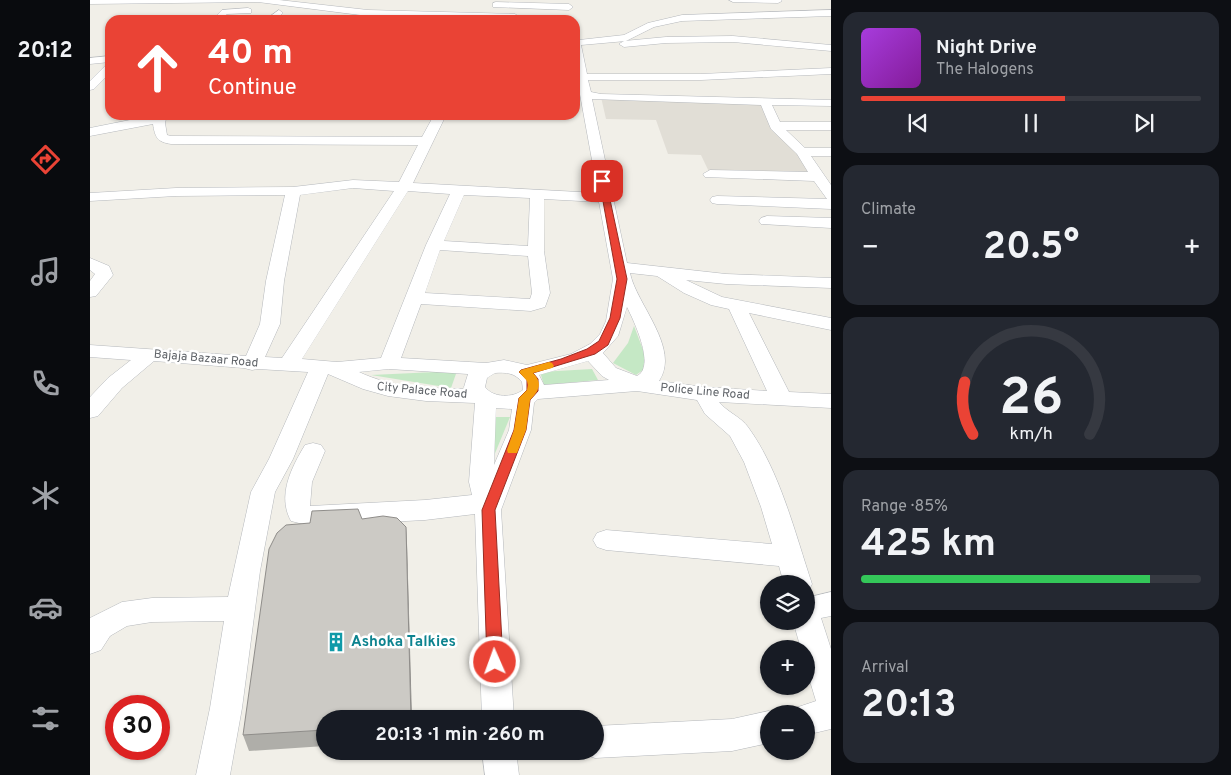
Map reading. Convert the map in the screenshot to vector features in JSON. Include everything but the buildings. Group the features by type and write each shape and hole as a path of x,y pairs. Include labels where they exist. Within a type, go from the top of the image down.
{"street":[{"path":"252,9 252,0 388,15"},
{"path":"287,3 297,0"},
{"path":"90,2 219,1 252,9 295,15 312,6 331,0"},
{"path":"515,5 539,0"},
{"path":"731,1 790,1"},
{"path":"368,13 384,3"},
{"path":"409,15 412,4"},
{"path":"490,5 563,6"},
{"path":"515,5 515,15"},
{"path":"659,23 661,16 691,8"},
{"path":"222,15 225,12 252,9"},
{"path":"580,43 626,38 659,23 703,16 831,13"},
{"path":"580,43 733,39 831,48"},
{"path":"90,61 105,60"},
{"path":"488,507 520,430 528,396 534,385 532,379 525,372 504,366 486,369 475,380 474,386 484,398 503,403 513,403 528,396 637,384 650,378 654,372 648,331 621,273 580,64"},
{"path":"583,77 701,77 831,71"},
{"path":"91,85 105,72"},
{"path":"91,85 105,84"},
{"path":"585,94 601,97 721,102 765,100 831,103"},
{"path":"765,100 775,126 802,152 826,187"},
{"path":"95,131 105,119"},
{"path":"95,131 146,120"},
{"path":"160,120 161,136 164,139 171,140 428,141"},
{"path":"288,365 404,186 438,120"},
{"path":"775,126 831,126"},
{"path":"802,152 831,152"},
{"path":"710,174 826,187"},
{"path":"90,197 176,192 293,191 353,184 606,198"},
{"path":"388,363 434,245 459,189"},
{"path":"252,364 270,324 275,281 293,191"},
{"path":"414,298 531,305 538,303 541,293 536,251 537,195"},
{"path":"718,200 831,204"},
{"path":"770,202 773,222 831,223"},
{"path":"434,245 536,251"},
{"path":"90,263 103,270 104,275 90,292"},
{"path":"621,273 654,269 726,279 831,283"},
{"path":"654,269 704,296 736,305 831,324"},
{"path":"525,372 565,362 591,352 604,343 610,334 615,318 621,273"},
{"path":"767,281 779,313"},
{"path":"736,305 781,397"},
{"name":"Bajaja Bazaar Road","path":"90,351 329,368"},
{"name":"Police Line Road","path":"591,352 609,372 637,384 704,394 831,401"},
{"path":"90,412 115,383 149,355"},
{"name":"City Palace Road","path":"329,368 388,363 486,369"},
{"path":"214,775 240,609 263,492 329,368"},
{"name":"City Palace Road","path":"329,368 372,387 397,391 484,398"},
{"path":"704,394 713,409 730,422 743,438 765,484 795,575"},
{"path":"484,398 481,482 488,507 498,710"},
{"path":"313,451 297,491 296,505 300,514 311,516 488,507"},
{"path":"606,540 790,556"},
{"path":"815,608 831,604"},
{"path":"90,641 100,627 122,614 152,610 240,609"},
{"path":"813,630 824,654 831,699"},
{"path":"815,717 831,714"},
{"path":"604,742 732,735 760,729"},
{"path":"500,760 502,775"}],"shaded area":[{"path":"601,97 765,101 819,177 710,174 701,155 668,154 656,120 606,119"}],"green space":[{"path":"634,326 645,355 643,370 636,375 613,363 628,343"},
{"path":"592,369 598,380 544,385 540,372"},
{"path":"457,371 451,388 371,375"},
{"path":"489,417 510,417 491,463"}],"slow traffic":[{"path":"513,450 520,430 524,398 533,391 534,385 532,379 525,372 549,366"}],"place":[{"name":"Ashoka Talkies","path":"336,642"}],"route":[{"path":"495,662 488,510 520,430 524,398 533,391 532,379 525,372 565,362 591,352 604,343 610,334 615,318 622,279 621,267 602,181"}]}
